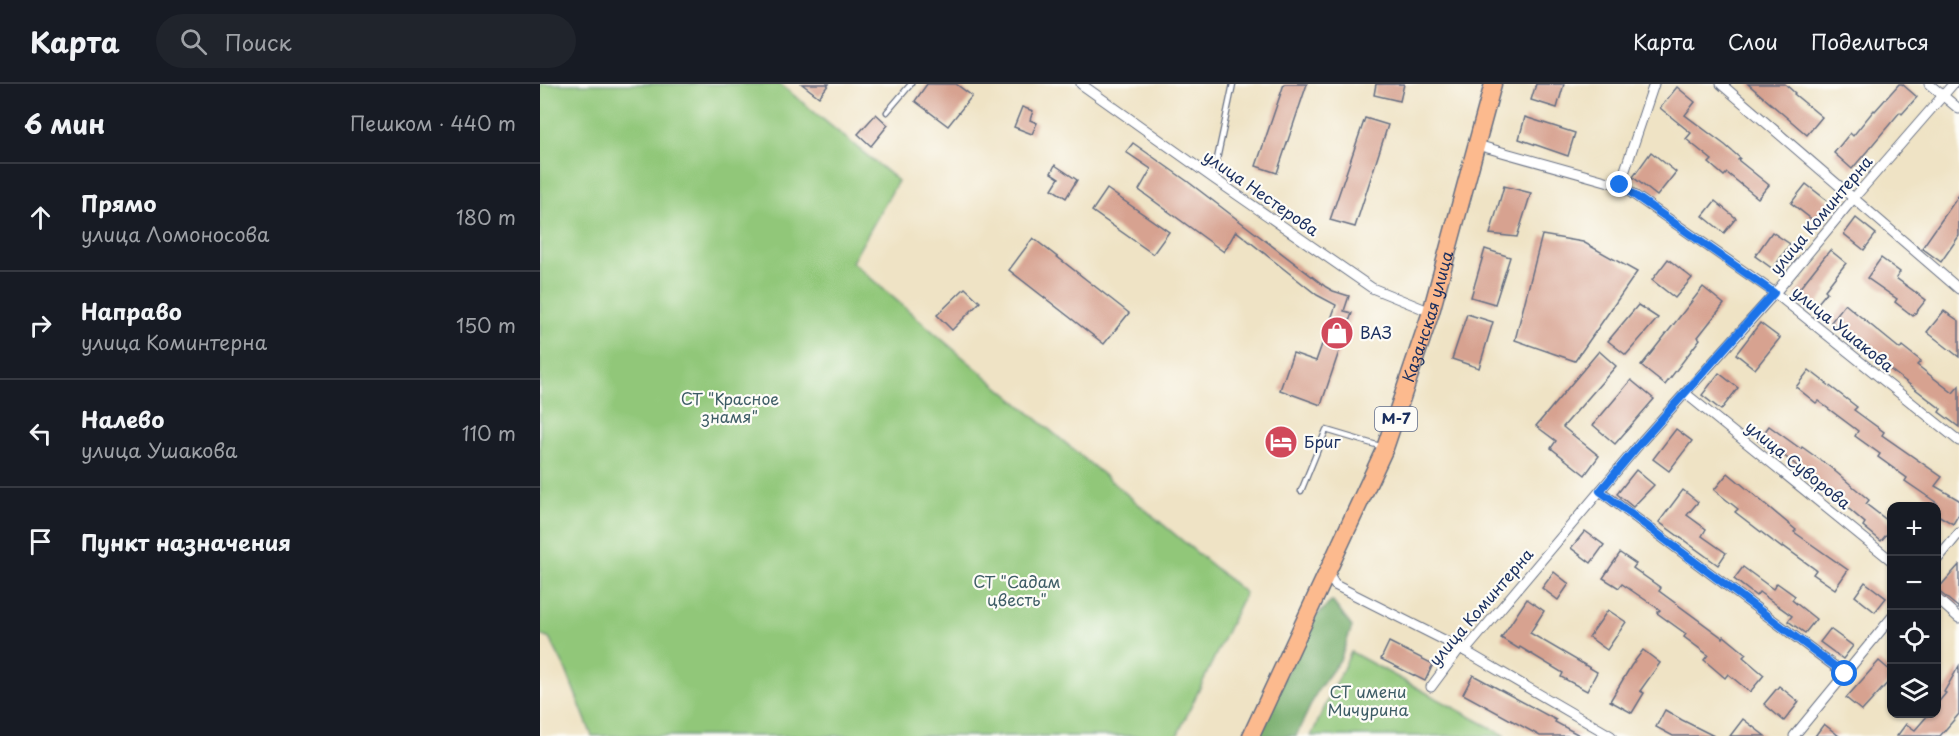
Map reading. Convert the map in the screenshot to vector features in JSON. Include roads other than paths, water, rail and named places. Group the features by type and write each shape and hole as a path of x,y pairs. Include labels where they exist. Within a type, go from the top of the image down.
{"highway":[{"name":"Казанская улица","path":"1251,736 1385,448 1431,312 1493,84"}],"street":[{"name":"улица Нестерова","path":"1082,84 1372,288 1431,312"},
{"path":"1620,185 1654,84"},
{"path":"1721,84 1959,289"},
{"path":"1929,84 1959,109"},
{"name":"улица Коминтерна","path":"1431,687 1953,84"},
{"name":"улица Ушакова","path":"1477,145 1620,185 1774,293 1959,441"},
{"name":"улица Суворова","path":"1685,393 1887,557"},
{"path":"1600,491 1845,674"},
{"path":"1940,556 1959,533"},
{"path":"1327,572 1335,585 1463,650 1611,736"},
{"path":"1941,602 1959,618"},
{"path":"1794,736 1887,623"}],"lane":[{"path":"887,112 911,84"},
{"path":"1213,178 1233,84"},
{"path":"1300,491 1326,430 1385,448"}],"place":[{"name":"ВАЗ","path":"1337,333"},
{"name":"Бриг","path":"1281,442"}],"park label":[{"name":"СТ \"Красное знамя\"","path":"730,408"},
{"name":"СТ \"Садам цвесть\"","path":"1017,591"},
{"name":"СТ имени Мичурина","path":"1368,701"}]}
